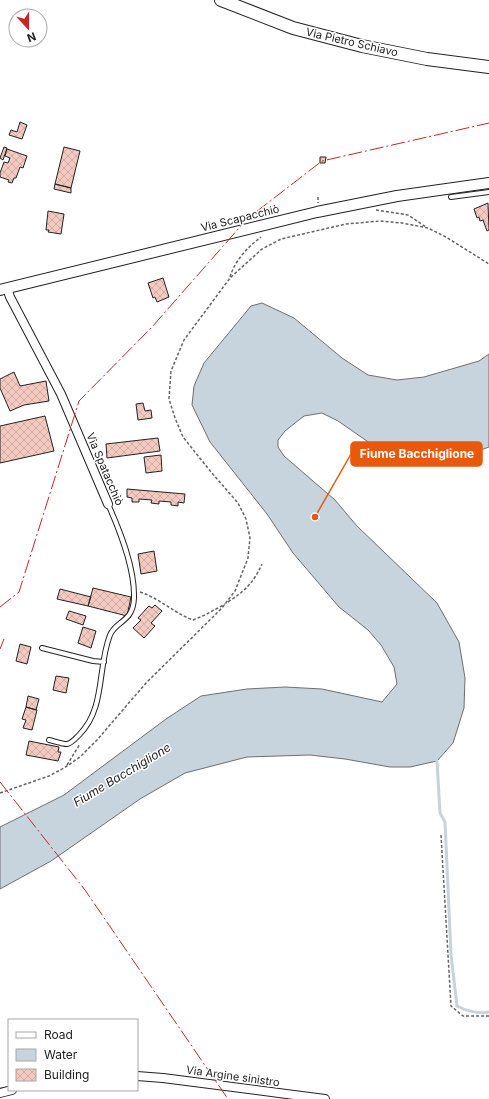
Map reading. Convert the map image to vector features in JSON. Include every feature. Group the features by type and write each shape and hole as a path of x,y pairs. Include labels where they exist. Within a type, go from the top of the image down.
{"main road":[{"name":"Via Pietro Schiavo","path":"220,0 292,28 362,46 427,59 489,67"}],"street":[{"name":"Via Scapacchiò","path":"4,289 317,212 397,196 489,183"},
{"name":"Via Spatacchiò","path":"4,289 10,296 61,394 108,504"},
{"name":"Via Argine sinistro","path":"138,1076 325,1099"}],"lane":[{"path":"451,197 489,192"},
{"name":"Via Spatacchiò","path":"49,740 66,744 71,742 90,723 100,689 110,633 125,620 130,613 134,599 130,570 120,532 108,504"},
{"path":"42,648 93,661 104,662"}],"path":[{"path":"318,197 318,205"},
{"path":"373,210 408,215 489,264"},
{"path":"0,793 49,776 80,757 97,740 146,683 227,603 235,591 248,558 250,538 246,519 238,503 183,437 169,399 171,371 184,340 230,278 262,249 281,239 312,231 346,224 380,221 428,228"},
{"path":"230,278 233,267 248,249 263,235"},
{"path":"133,590 150,595 175,612 193,620 205,615 239,595 256,579 262,564"},
{"path":"441,835 451,1006 463,1016 489,1016"}],"water":[{"path":"262,303 294,318 342,358 368,375 397,380 424,377 479,361 489,354 489,447 453,460 408,457 377,448 338,421 322,413 304,416 285,431 278,440 278,447 284,456 335,500 357,526 437,603 459,642 465,678 464,708 453,743 437,761 410,767 390,767 345,759 310,755 247,757 185,773 140,799 51,861 0,889 0,827 64,795 166,719 201,696 247,689 285,687 322,689 382,702 397,684 394,667 381,645 368,630 339,607 293,553 267,514 210,442 192,405 194,386 204,363 251,306"}],"building":[{"path":"20,122 27,125 22,139 9,135 11,130 17,132"},
{"path":"4,147 7,148 3,160 0,158"},
{"path":"64,147 80,151 71,188 55,184"},
{"path":"7,149 27,156 23,168 20,167 16,178 14,178 12,183 8,182 9,180 0,177 4,162 8,163 10,158 5,156"},
{"path":"320,157 326,157 325,163 320,163"},
{"path":"55,184 71,188 71,193 54,189"},
{"path":"488,203 489,230 487,231 483,220 480,221 479,217 477,218 474,209"},
{"path":"48,211 64,214 61,234 48,232 49,230 46,230"},
{"path":"163,278 169,297 157,302 155,297 153,298 148,283"},
{"path":"14,372 20,386 46,381 49,401 24,405 10,411 0,388 0,379"},
{"path":"143,403 145,411 151,410 152,418 138,420 136,404"},
{"path":"45,416 54,451 0,463 0,426"},
{"path":"158,438 160,451 107,458 106,444"},
{"path":"161,455 162,471 146,473 144,457"},
{"path":"127,489 185,494 184,503 178,502 178,506 171,505 171,502 159,501 159,504 151,503 152,500 139,499 139,502 132,502 132,498 127,497"},
{"path":"154,551 157,571 141,574 138,554"},
{"path":"93,588 131,597 127,616 88,606"},
{"path":"60,589 91,597 88,606 57,599"},
{"path":"155,605 162,611 151,623 155,626 144,638 133,628 141,620 138,618 147,608 149,606 152,608"},
{"path":"69,611 86,616 83,625 66,619"},
{"path":"83,627 96,631 91,648 78,643"},
{"path":"20,644 31,647 27,664 16,661"},
{"path":"56,676 69,678 66,693 53,690"},
{"path":"28,696 39,699 36,710 26,707"},
{"path":"26,707 37,710 32,730 23,728 26,720 22,719"},
{"path":"29,741 59,747 58,752 61,752 58,761 26,755"}],"waterway":[{"path":"435,758 437,761 440,813 445,822 451,955 457,1006 473,1012 489,1012"}],"power":[{"path":"0,607 19,592 79,401 152,327 247,219 322,161 489,123"},
{"path":"0,649 4,639"},
{"path":"0,782 85,890 228,1099"}],"place":[{"name":"Fiume Bacchiglione","path":"315,517"}]}
